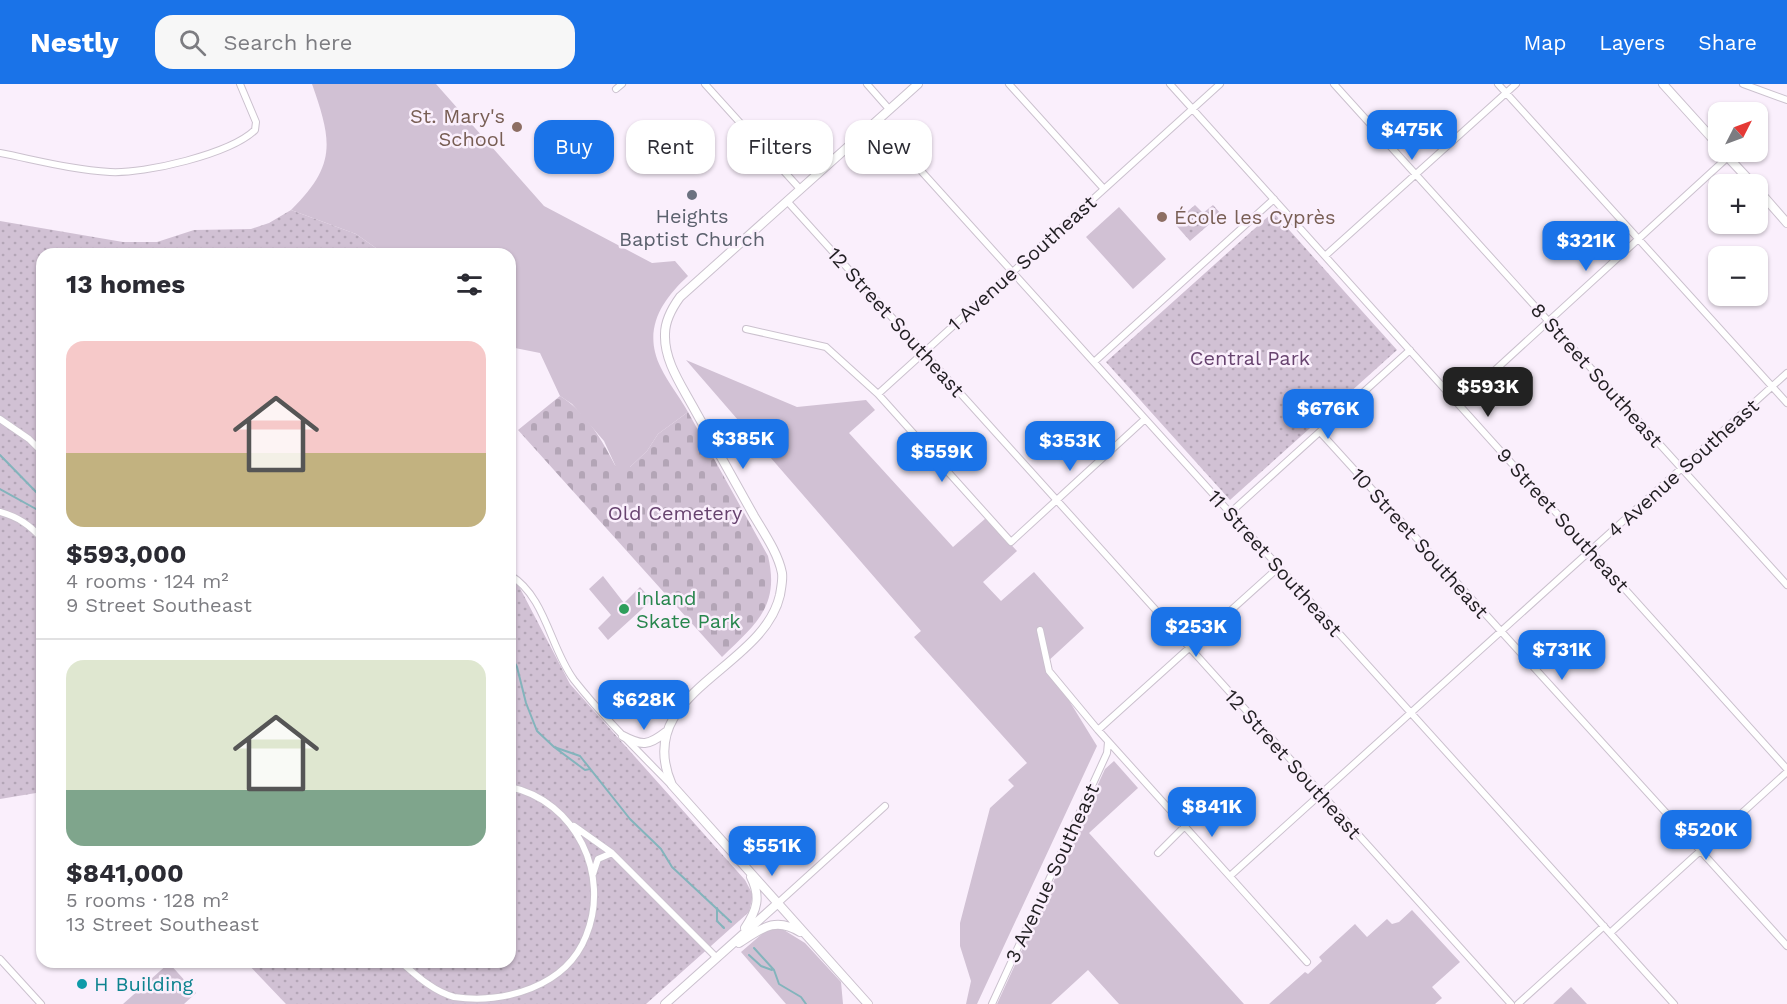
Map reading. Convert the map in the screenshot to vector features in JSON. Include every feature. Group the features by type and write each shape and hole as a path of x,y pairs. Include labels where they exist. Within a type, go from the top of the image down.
{"street":[{"path":"0,153 111,172 140,169 220,151 242,141 255,130 256,122 240,84"},
{"path":"705,84 800,189"},
{"path":"867,84 889,110"},
{"path":"877,120 918,84"},
{"path":"1009,84 1104,189"},
{"name":"9 Street Southeast","path":"1170,84 1787,770"},
{"name":"1 Avenue Southeast","path":"878,394 1220,84"},
{"name":"8 Street Southeast","path":"1334,84 1787,585"},
{"path":"1498,84 1787,403"},
{"path":"1325,256 1516,84"},
{"path":"1663,84 1708,134"},
{"path":"1743,84 1787,100"},
{"path":"623,736 640,745 649,744 666,732 683,705 773,614 778,605 783,574 759,525 673,371 664,336 674,305 845,149"},
{"path":"1458,404 1549,322 1718,162"},
{"path":"1733,162 1744,174"},
{"name":"11 Street Southeast","path":"924,174 1674,1004"},
{"path":"1094,362 1274,199"},
{"name":"12 Street Southeast","path":"787,201 1511,1004"},
{"path":"1768,201 1787,223"},
{"path":"746,329 825,347 878,394 1011,542 1145,420"},
{"path":"1230,513 1410,350"},
{"name":"4 Avenue Southeast","path":"1230,876 1683,470 1787,373"},
{"path":"0,419 36,446"},
{"name":"10 Street Southeast","path":"1320,432 1787,946"},
{"path":"0,512 16,517 36,532"},
{"path":"1098,730 1279,567"},
{"path":"516,581 532,596 573,678 623,736 680,794"},
{"path":"1040,630 1050,671 1108,742 1307,962"},
{"path":"666,732 663,760 672,785 868,1004"},
{"name":"3 Avenue Southeast","path":"992,1004 1107,753 1108,742"},
{"path":"1610,933 1787,770"},
{"path":"516,788 523,789 549,803 571,824 612,853 720,955"},
{"path":"665,1004 885,806"},
{"path":"408,968 424,983 453,997 485,1002 516,998 545,985 569,964 586,937 595,907 593,874 586,848 571,824"},
{"path":"1158,853 1185,826"},
{"path":"593,874 598,859 612,853"},
{"path":"740,937 757,905 756,887 747,868"},
{"path":"720,955 772,923 788,926 814,944"},
{"path":"1518,1004 1604,926"},
{"path":"0,959 40,1004"}],"green space":[{"path":"312,84 436,84 544,206 652,263 675,261 688,276 670,296 657,317 653,341 661,368 688,412 658,434 647,451 630,467 616,467 604,441 572,404 560,396 540,353 516,348 516,248 376,248 356,234 291,210 306,194 323,165 326,137"},
{"path":"1195,205 1203,213 1213,205 1221,214 1190,241 1174,223"},
{"path":"1119,207 1166,259 1133,289 1086,237"},
{"path":"291,210 356,234 376,248 36,248 36,793 0,799 0,221 123,242 157,242 194,230 251,229 269,223"},
{"name":"Central Park","path":"1273,212 1397,350 1230,500 1106,362"},
{"path":"686,360 797,407 866,400 875,410 849,433 953,547 986,518 1017,551 983,582 1001,601 1034,572 1084,628 1046,663 1097,746 977,1004 966,1004 971,981 960,946 960,923 990,808 1014,786 1008,780 1027,763 914,637 921,631"},
{"name":"Old Cemetery","path":"560,396 586,419 616,467 630,467 647,451 658,434 688,412 768,556 771,573 771,588 762,613 755,624 722,657 518,430"},
{"name":"Inland Skate Park","path":"603,576 624,603 640,587 652,600 608,640 598,628 611,615 589,589"},
{"path":"516,580 570,684 745,880 753,895 749,912 646,1004 286,1004 252,968 516,968"},
{"path":"1114,761 1138,788 1089,833 1244,1004 1119,1004 1088,970 1051,1004 997,1004 1105,769"},
{"path":"1412,910 1460,962 1432,987 1442,998 1435,1004 1269,1004 1305,972 1308,974 1322,961 1319,957 1355,924 1367,937 1387,919 1392,924 1399,922"},
{"path":"779,927 805,943 841,982 843,1004 786,1004 741,952 769,928"},
{"path":"163,968 174,968 196,993 184,1004 123,1004"},
{"path":"1571,987 1587,1004 1553,1004"}],"waterway":[{"path":"0,455 36,492"},
{"path":"0,489 36,509"},
{"path":"516,665 526,703 537,731 554,747 580,756 630,819 661,849 672,867 731,922"},
{"path":"554,747 585,770 590,769"},
{"path":"717,908 717,921 724,928"},
{"path":"754,948 774,970 779,984 801,997 806,1004"},
{"path":"749,955 761,966 772,970"}],"place":[{"name":"St. Mary's School","path":"517,127"},
{"name":"Heights Baptist Church","path":"692,195"},
{"name":"École les Cyprès","path":"1162,217"},
{"name":"Inland Skate Park","path":"624,609"},
{"name":"H Building","path":"82,984"}]}
